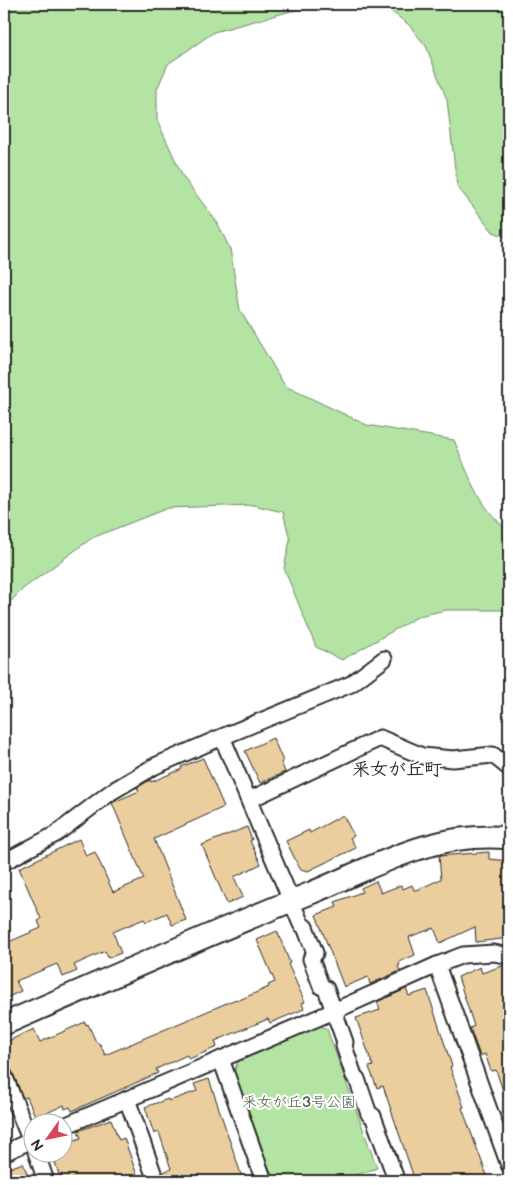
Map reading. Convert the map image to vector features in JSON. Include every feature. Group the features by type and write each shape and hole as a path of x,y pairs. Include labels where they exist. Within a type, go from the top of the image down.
{"street":[{"path":"4,862 56,834 112,792 155,766 351,684 384,659"},
{"path":"222,737 301,924 305,927 315,953 311,959 321,986 326,990 334,1011 354,1076 357,1079 369,1114 373,1116 396,1179 395,1181"},
{"path":"249,800 380,738 422,756 454,759 493,755 509,768"},
{"path":"4,1024 409,850 430,844 474,837 509,838"},
{"path":"72,1123 463,955 494,953 509,956"},
{"path":"437,965 509,1165"},
{"path":"221,1059 264,1181"},
{"path":"4,1076 22,1118"},
{"path":"127,1099 156,1181"},
{"path":"4,1153 22,1147"},
{"path":"39,1162 46,1181"}],"green space":[{"path":"4,4 317,4 214,32 168,64 157,89 157,120 183,177 217,222 230,249 240,310 285,386 367,425 454,440 482,501 498,522 509,532 509,610 446,610 419,616 342,660 316,647 284,568 290,540 283,512 253,505 168,508 92,538 24,588 4,608"},
{"path":"376,4 509,4 509,238 493,232 457,186 447,100 426,46 409,25 387,8"},
{"name":"釆女が丘3号公園","path":"318,1025 327,1029 377,1168 339,1181 274,1181 234,1071 239,1059"}],"building":[{"path":"273,738 283,761 281,762 285,772 260,783 245,751"},
{"path":"203,758 224,807 154,839 186,920 172,925 167,913 146,922 144,919 113,932 121,953 108,958 105,951 74,965 77,971 63,977 57,964 16,981 21,991 4,999 4,944 41,928 38,921 41,919 19,868 79,839 86,856 95,852 113,892 144,879 112,803 139,791 137,788 150,780 151,782"},
{"path":"343,815 354,836 350,838 356,848 308,871 300,869 286,841 309,830 310,833"},
{"path":"247,827 252,840 250,841 261,864 234,877 243,897 227,904 202,845"},
{"path":"489,852 489,859 509,861 509,938 476,942 475,927 440,943 434,928 409,937 415,955 399,962 400,971 370,984 368,977 344,987 316,915 337,907 335,902 362,892 361,888 376,881 381,893 401,885 403,889 412,885 414,890 417,890 441,879 439,856"},
{"path":"277,931 290,963 288,964 305,1002 302,1003 304,1009 270,1023 268,1019 215,1041 217,1047 189,1059 187,1055 156,1069 158,1073 72,1111 70,1107 65,1109 64,1105 49,1112 33,1112 27,1097 23,1098 12,1071 9,1067 4,1066 4,1043 34,1029 40,1042 85,1022 86,1025 88,1024 96,1042 100,1044 105,1055 236,999 237,1001 269,987 268,985 275,982 257,940"},
{"path":"509,965 509,1100 506,1100 496,1070 491,1071 485,1054 480,1056 470,1028 474,1026 458,977 480,967 482,973"},
{"path":"406,989 409,996 427,990 452,1066 450,1067 464,1107 462,1108 489,1181 415,1181 383,1086 377,1088 369,1067 373,1066 356,1018 380,1010 377,1002"},
{"path":"209,1079 242,1177 229,1181 165,1181 163,1172 171,1169 159,1132 154,1134 145,1107 197,1091 194,1084"},
{"path":"111,1119 119,1140 124,1138 139,1181 64,1181 61,1174 59,1175 55,1162 72,1162 72,1141 81,1138 78,1131"},
{"path":"23,1163 30,1181 4,1181 4,1170"}],"district":[{"name":"釆女が丘町","path":"397,769"}]}
